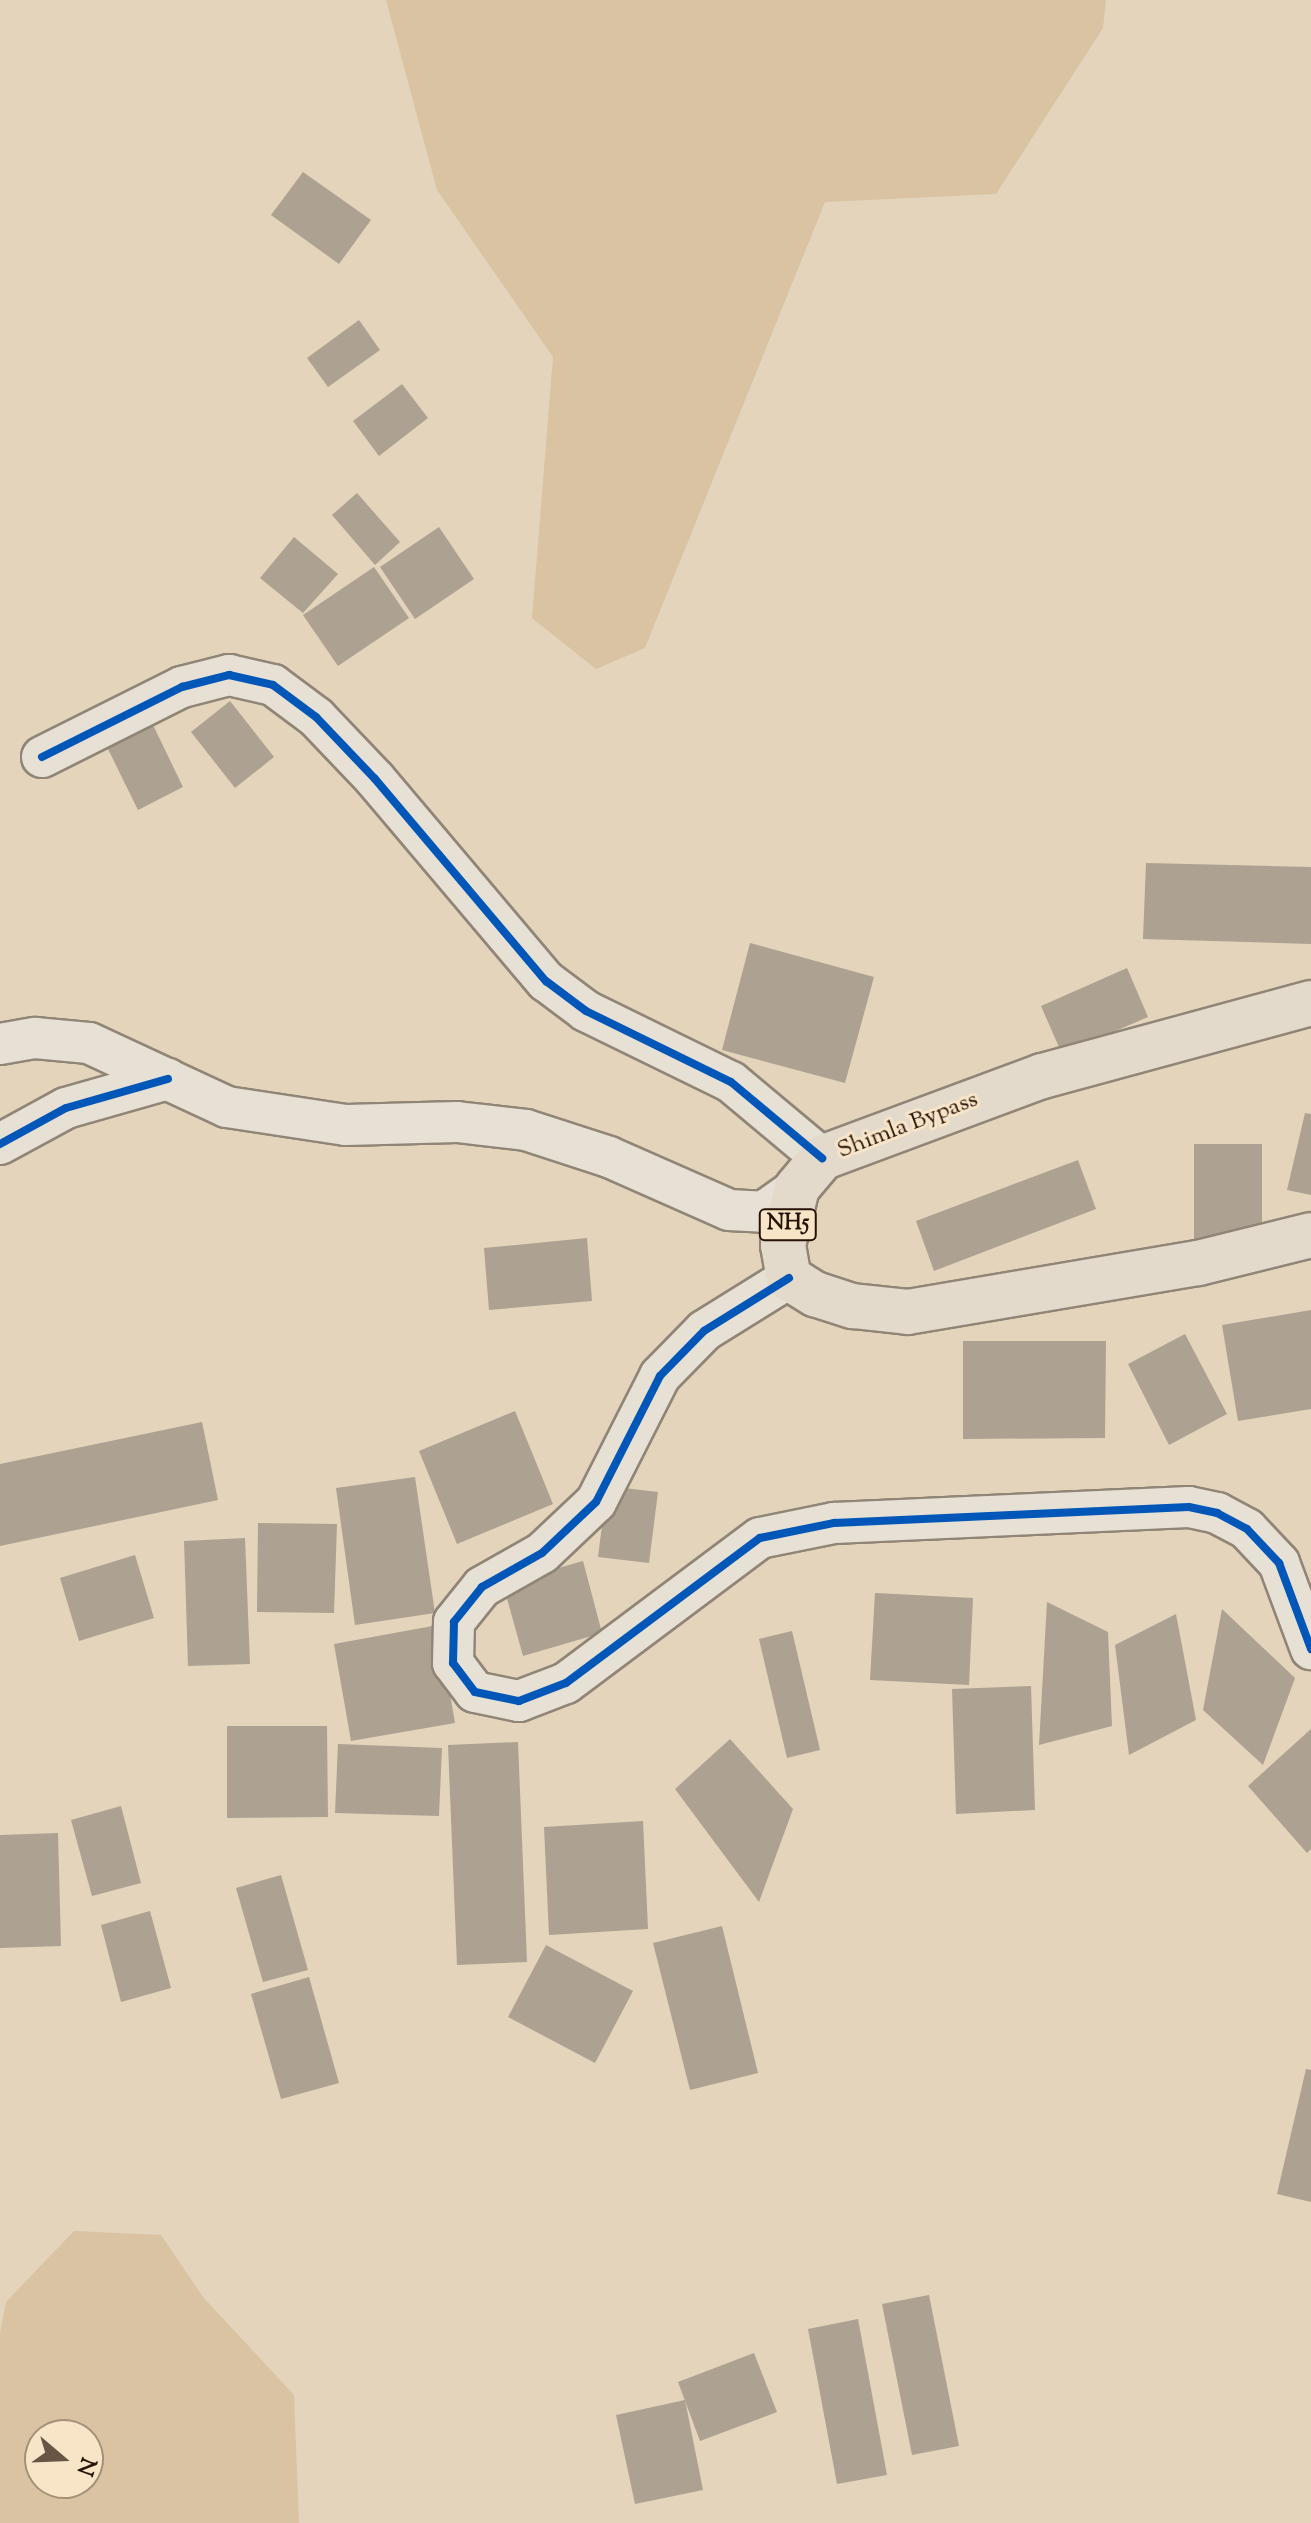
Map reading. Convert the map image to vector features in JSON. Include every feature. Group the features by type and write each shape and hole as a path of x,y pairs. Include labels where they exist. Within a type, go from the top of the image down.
{"highway":[{"name":"Shimla Bypass","path":"810,1173 1042,1076 1311,1003"},
{"name":"NH5","path":"810,1173 783,1245 789,1278 853,1306 908,1312 1198,1263 1311,1235"}],"street":[{"path":"0,1044 35,1038 89,1043 227,1107 346,1125 457,1122 526,1130 609,1157 729,1210 763,1212 810,1173 731,1082 586,1011 546,981 375,779 316,717 273,685 229,675 182,687 42,757"},
{"path":"0,1144 66,1108 168,1079"},
{"path":"789,1278 704,1331 660,1376 596,1502 542,1553 482,1587 454,1622 453,1663 475,1692 519,1701 566,1683 760,1538 834,1523 1189,1507 1217,1513 1247,1529 1279,1563 1311,1649"}],"shaded area":[{"path":"386,0 1106,0 1103,28 996,194 825,202 645,648 596,669 532,618 553,357 437,190"},
{"path":"74,2231 161,2235 203,2297 294,2395 299,2523 0,2523 0,2333 6,2302"}],"building":[{"path":"303,172 371,220 339,264 271,215"},
{"path":"359,320 380,350 328,387 307,358"},
{"path":"402,384 428,418 379,456 353,421"},
{"path":"357,493 400,542 375,565 332,515"},
{"path":"439,527 474,579 415,619 380,567"},
{"path":"294,537 338,574 303,613 260,578"},
{"path":"374,567 409,618 338,666 303,615"},
{"path":"230,701 274,757 235,788 191,732"},
{"path":"153,725 183,787 138,810 107,747"},
{"path":"1146,863 1311,867 1311,944 1143,939"},
{"path":"750,943 874,977 845,1083 722,1050"},
{"path":"1127,968 1148,1017 1062,1054 1041,1006"},
{"path":"1305,1113 1311,1114 1311,1195 1287,1190"},
{"path":"1194,1144 1262,1144 1262,1240 1194,1241"},
{"path":"1078,1160 1096,1209 934,1271 916,1221"},
{"path":"587,1238 592,1301 489,1310 484,1248"},
{"path":"1311,1310 1311,1409 1238,1421 1222,1325"},
{"path":"1185,1334 1227,1414 1169,1445 1128,1364"},
{"path":"963,1341 1106,1341 1105,1438 963,1439"},
{"path":"515,1411 553,1504 457,1544 419,1451"},
{"path":"202,1422 218,1500 0,1546 0,1464"},
{"path":"415,1477 435,1613 355,1625 336,1488"},
{"path":"607,1486 658,1492 649,1563 598,1557"},
{"path":"258,1523 337,1524 334,1613 257,1612"},
{"path":"245,1538 250,1664 188,1666 184,1541"},
{"path":"135,1555 154,1618 79,1641 60,1578"},
{"path":"583,1561 602,1633 523,1656 503,1584"},
{"path":"875,1593 973,1598 969,1685 870,1680"},
{"path":"1047,1602 1108,1632 1112,1726 1039,1745"},
{"path":"1222,1609 1295,1678 1263,1765 1203,1710"},
{"path":"1176,1614 1196,1720 1129,1755 1115,1645"},
{"path":"438,1625 455,1723 351,1741 334,1644"},
{"path":"792,1631 820,1750 787,1758 759,1639"},
{"path":"1031,1686 1035,1810 956,1814 952,1689"},
{"path":"227,1726 327,1726 328,1817 227,1818"},
{"path":"1311,1729 1311,1849 1307,1853 1248,1786"},
{"path":"730,1739 793,1809 759,1902 675,1789"},
{"path":"518,1742 527,1962 457,1965 448,1745"},
{"path":"338,1744 442,1748 439,1816 335,1813"},
{"path":"121,1806 141,1883 92,1896 71,1820"},
{"path":"643,1821 648,1929 549,1935 544,1827"},
{"path":"58,1833 61,1946 0,1948 0,1835"},
{"path":"281,1875 308,1970 263,1982 236,1888"},
{"path":"150,1911 171,1988 121,2002 101,1925"},
{"path":"722,1926 758,2073 690,2090 653,1943"},
{"path":"546,1945 633,1991 595,2063 508,2017"},
{"path":"309,1977 339,2083 281,2099 251,1994"},
{"path":"1306,2069 1311,2070 1311,2202 1277,2194"},
{"path":"929,2295 959,2446 912,2455 882,2304"},
{"path":"858,2319 887,2475 837,2484 808,2329"},
{"path":"754,2353 777,2412 700,2441 678,2382"},
{"path":"685,2400 703,2490 635,2504 616,2415"}],"cycle path":[{"path":"42,757 182,687 229,675 273,685 316,717 375,779 546,981 586,1011 731,1082 822,1158"},
{"path":"0,1144 66,1108 168,1079"},
{"path":"789,1278 704,1331 660,1376 596,1502 542,1553 482,1587 454,1622 453,1663 475,1692 519,1701 566,1683 760,1538 834,1523 1189,1507 1217,1513 1247,1529 1279,1563 1311,1649"}]}
